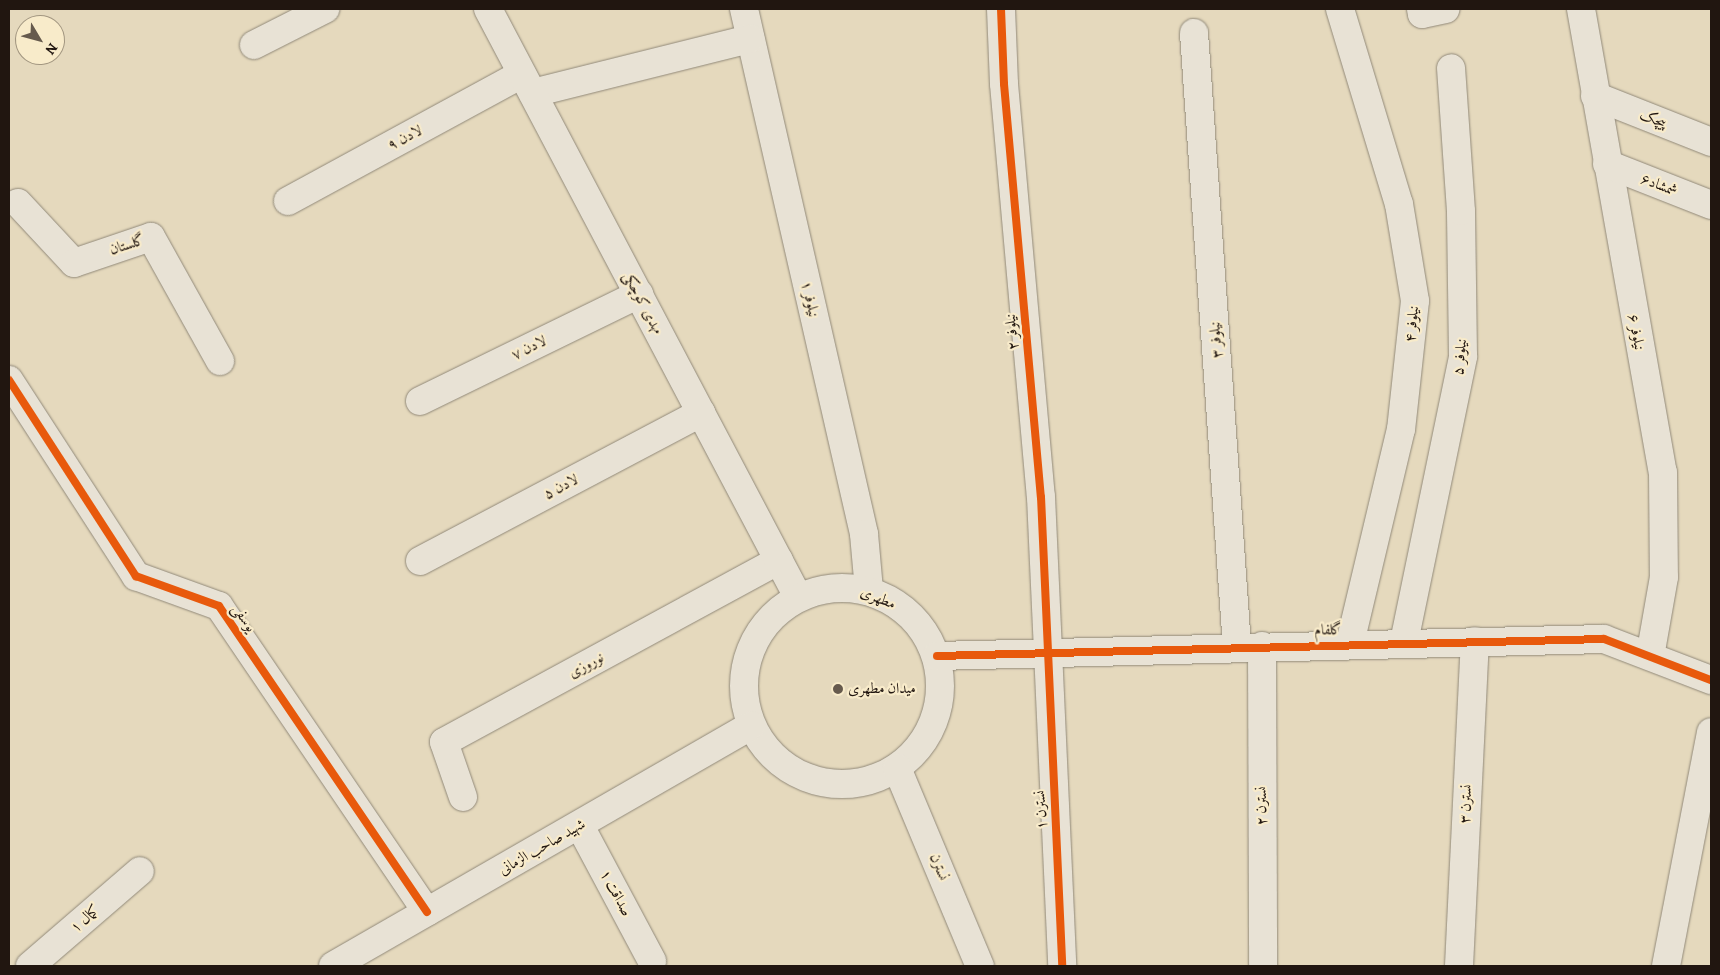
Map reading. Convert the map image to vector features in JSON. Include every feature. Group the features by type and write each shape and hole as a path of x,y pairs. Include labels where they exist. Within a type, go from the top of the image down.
{"street":[{"path":"254,45 325,9"},
{"name":"مهدی کوچکی","path":"488,9 798,597"},
{"name":"نیلوفر ۱","path":"744,9 864,534 869,590"},
{"name":"نیلوفر ۲","path":"1000,9 1041,497 1047,653"},
{"name":"نیلوفر ۴","path":"1340,9 1399,204 1415,301 1401,429 1350,643"},
{"path":"1421,9 1422,14 1445,9"},
{"name":"نیلوفر ۶","path":"1581,9 1663,472 1664,577 1650,656"},
{"name":"نیلوفر ۳","path":"1194,34 1250,646"},
{"name":"لادن ۹","path":"288,201 528,84 750,39"},
{"name":"نیلوفر ۵","path":"1404,642 1463,356 1461,211 1451,68"},
{"name":"پیچک","path":"1595,96 1711,142"},
{"name":"شمشاد۶","path":"1607,164 1711,205"},
{"name":"گلستان","path":"12,199 74,263 151,237 220,361"},
{"name":"لادن ۷","path":"420,401 638,294"},
{"name":"یوسفی","path":"9,380 136,576 219,606 427,912"},
{"name":"لادن ۵","path":"420,561 701,413"},
{"name":"نوروزی","path":"463,797 444,742 779,560"},
{"name":"مطهری","path":"845,586 869,590 899,604 922,627 937,656 941,688 936,718 920,746 897,768 871,780 843,785 814,781 788,769 767,750 751,726 744,697 745,667 755,638 764,626 798,597 845,586"},
{"name":"گلفام","path":"937,656 1350,643 1604,639 1711,680"},
{"name":"نسترن ۳","path":"1459,966 1475,641"},
{"name":"نسترن ۲","path":"1250,646 1262,966"},
{"name":"نسترن ۱","path":"1047,653 1062,966"},
{"name":"شهید صاحب الزمانی","path":"333,966 580,826 751,726"},
{"path":"1666,966 1711,732"},
{"name":"نسترن","path":"897,768 980,966"},
{"name":"صداقت ۱","path":"580,826 652,961"},
{"name":"کمال ۱","path":"30,966 140,871"}],"cycle path":[{"path":"1001,9 1004,84 1041,497 1062,966"},
{"path":"9,380 136,576 219,606 427,912"},
{"path":"937,656 1604,639 1711,680"}],"place":[{"name":"میدان مطهری","path":"838,689"}]}
